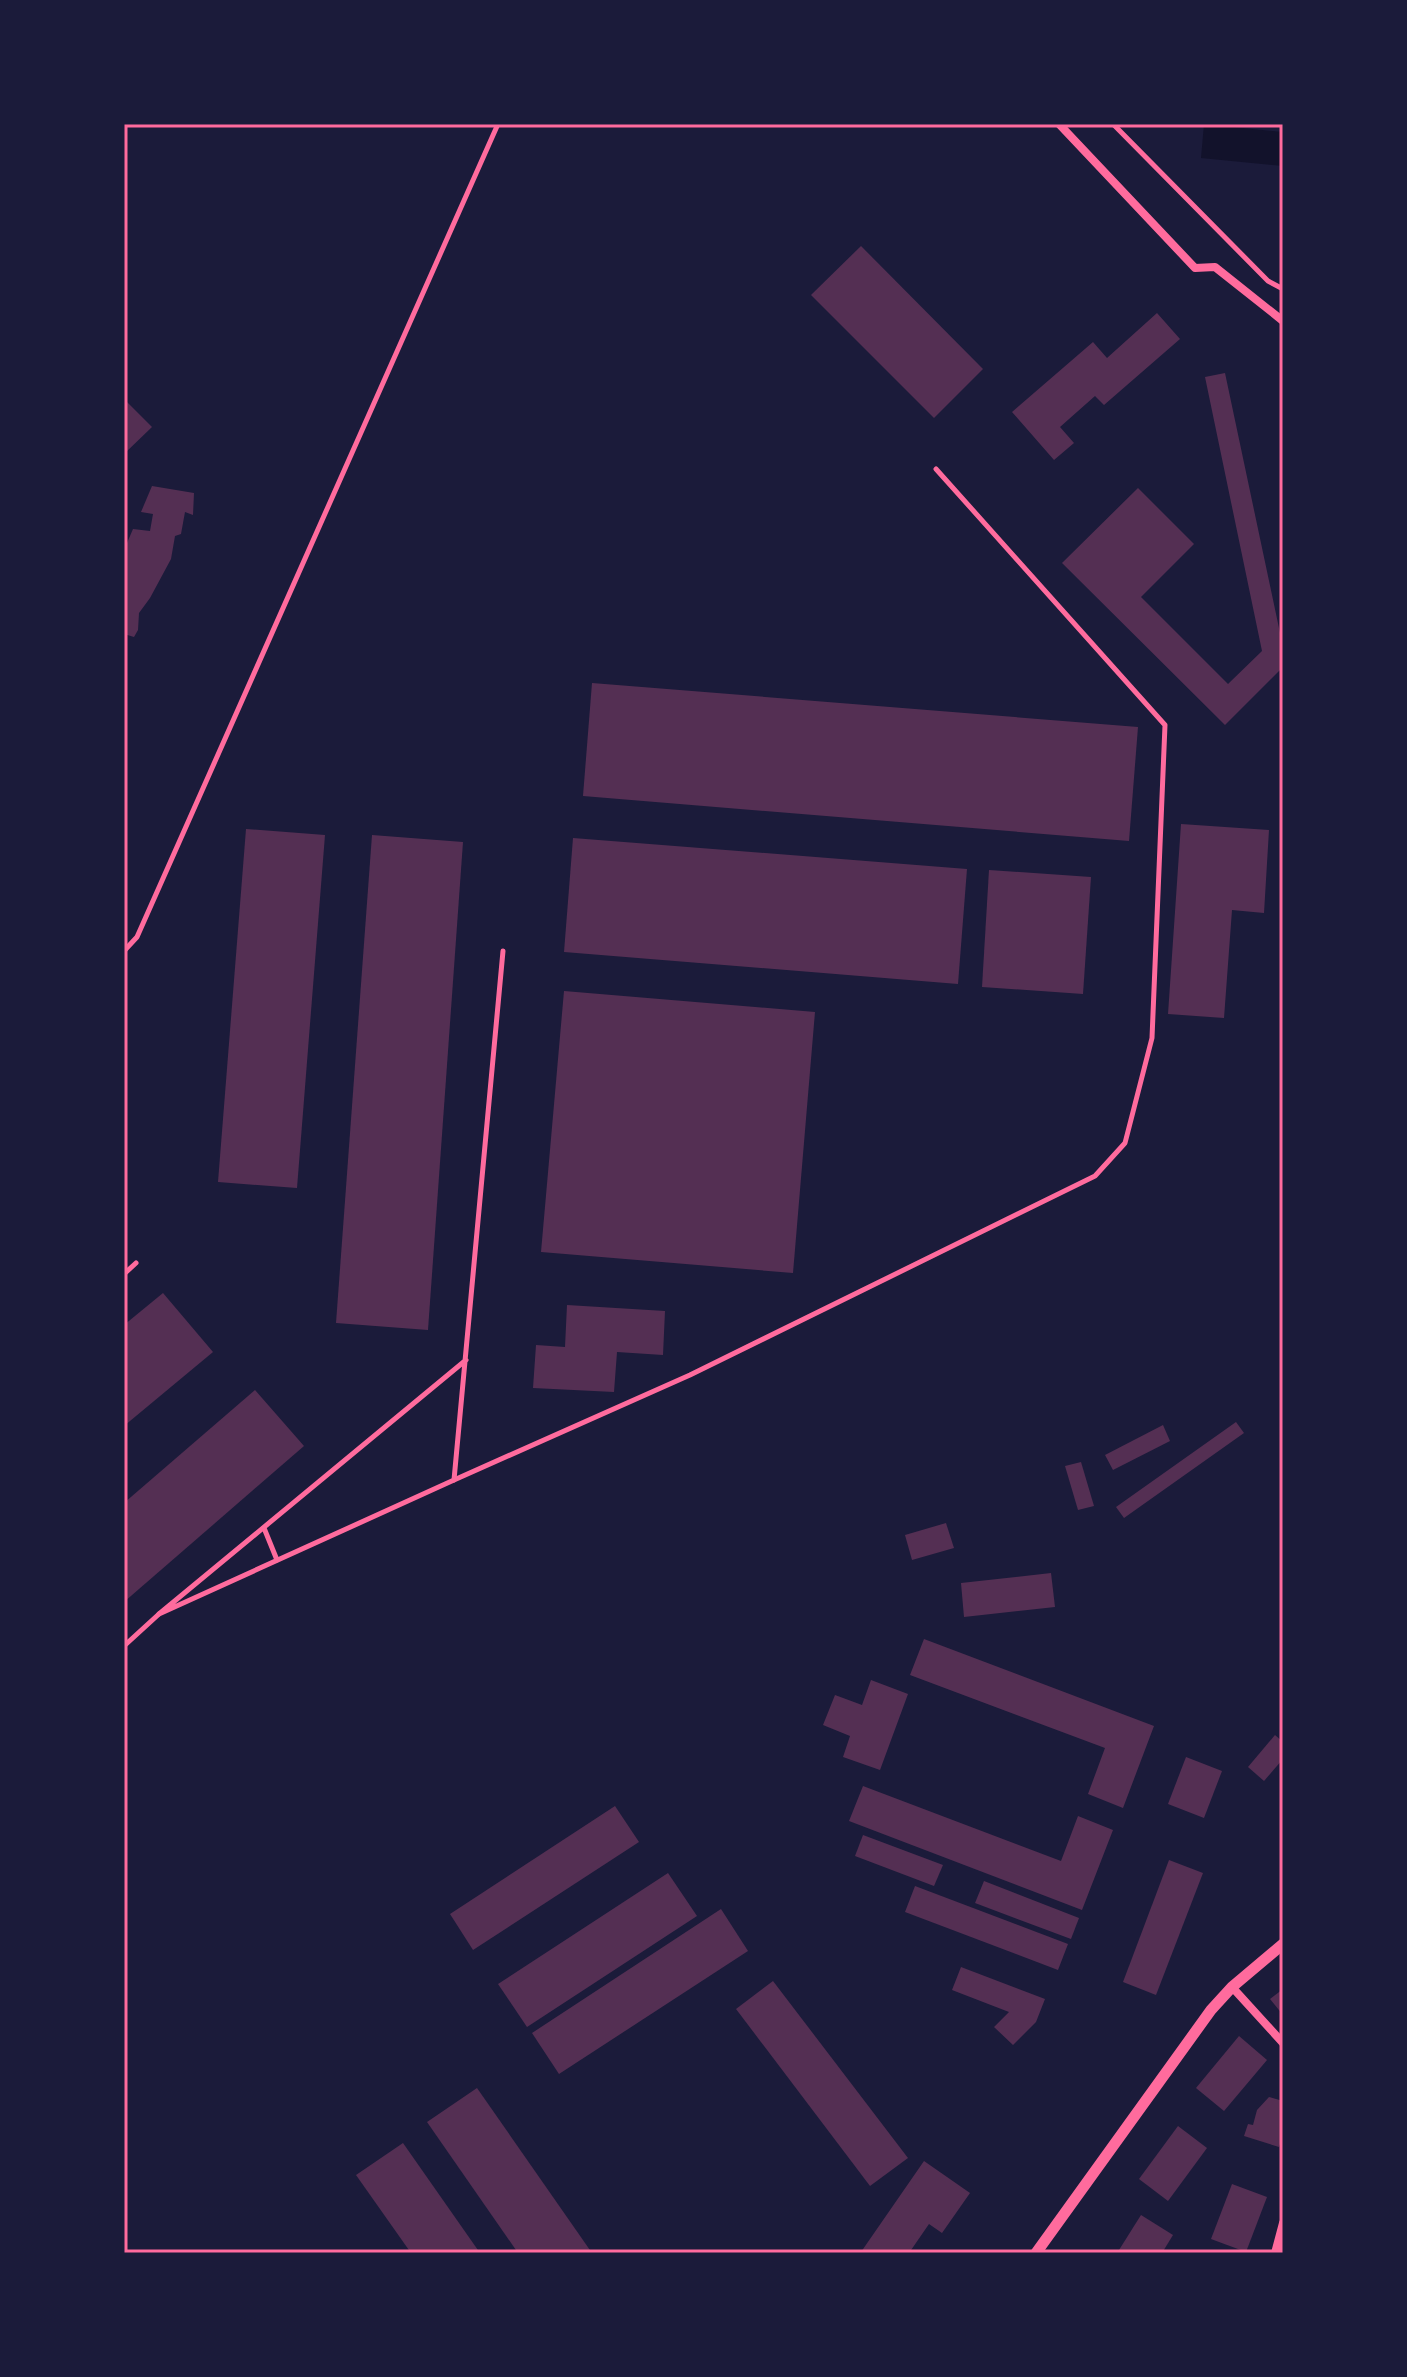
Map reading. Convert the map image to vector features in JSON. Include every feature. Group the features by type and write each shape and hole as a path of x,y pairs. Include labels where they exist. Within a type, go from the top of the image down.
{"street":[{"path":"1059,124 1195,268 1215,267 1283,321"},
{"path":"1036,2253 1184,2045 1232,1987 1283,1944"},
{"path":"1232,1987 1283,2043"},
{"path":"1275,2253 1283,2223"}],"lane":[{"path":"124,951 137,937 498,124"},
{"path":"1113,124 1268,281 1283,289"},
{"path":"159,1614 690,1375 1095,1176 1125,1143 1152,1038 1165,725 936,469"},
{"path":"454,1480 503,951"},
{"path":"124,1274 136,1263"},
{"path":"124,1646 466,1360"},
{"path":"264,1528 277,1560"}],"shaded area":[{"path":"1204,124 1283,132 1283,166 1201,158"}],"building":[{"path":"861,246 983,369 934,418 811,295"},
{"path":"1157,313 1180,339 1104,405 1095,396 1060,427 1074,443 1054,460 1012,412 1093,342 1107,358"},
{"path":"1225,373 1283,647 1283,667 1225,725 1062,563 1138,488 1194,544 1141,597 1228,684 1262,651 1205,377"},
{"path":"124,399 152,427 124,454"},
{"path":"152,486 194,493 193,515 185,512 181,534 175,536 171,559 139,613 138,630 134,637 124,634 124,550 133,529 150,531 153,514 141,512"},
{"path":"592,683 1138,727 1129,841 583,796"},
{"path":"1181,824 1269,830 1264,913 1232,910 1224,1018 1168,1014"},
{"path":"246,829 325,835 297,1188 218,1182"},
{"path":"372,835 463,842 428,1330 336,1323"},
{"path":"573,838 967,869 958,984 564,952"},
{"path":"989,870 1091,877 1083,994 982,987"},
{"path":"564,991 815,1012 793,1273 541,1252"},
{"path":"163,1293 213,1352 124,1426 124,1325"},
{"path":"567,1305 665,1311 663,1355 617,1352 614,1392 533,1388 536,1345 565,1347"},
{"path":"255,1390 304,1446 124,1602 124,1503"},
{"path":"1236,1422 1244,1433 1124,1518 1116,1507"},
{"path":"1163,1425 1170,1441 1113,1470 1105,1455"},
{"path":"1081,1462 1094,1506 1078,1510 1065,1466"},
{"path":"946,1523 954,1548 912,1560 905,1535"},
{"path":"1051,1573 1055,1607 964,1617 961,1583"},
{"path":"924,1639 1154,1726 1123,1808 1088,1794 1105,1748 910,1675"},
{"path":"871,1680 908,1694 880,1770 843,1757 850,1736 823,1725 835,1695 862,1705"},
{"path":"1275,1735 1283,1742 1283,1759 1264,1781 1248,1767"},
{"path":"1186,1757 1222,1771 1204,1818 1168,1804"},
{"path":"863,1786 1061,1861 1078,1816 1113,1830 1082,1910 849,1821"},
{"path":"615,1806 639,1842 473,1950 450,1914"},
{"path":"863,1835 943,1865 934,1886 855,1856"},
{"path":"1169,1860 1203,1873 1156,1995 1123,1982"},
{"path":"668,1873 697,1916 527,2027 498,1984"},
{"path":"984,1881 1079,1918 1071,1939 975,1903"},
{"path":"915,1886 1068,1944 1058,1970 905,1912"},
{"path":"721,1909 748,1951 559,2074 532,2033"},
{"path":"961,1967 1045,1999 1036,2022 1013,2045 994,2027 1009,2012 952,1990"},
{"path":"773,1981 908,2158 870,2186 736,2009"},
{"path":"1283,1989 1283,2015 1270,1999"},
{"path":"1239,2036 1267,2060 1224,2111 1196,2088"},
{"path":"477,2088 592,2253 518,2253 427,2122"},
{"path":"1269,2097 1283,2101 1283,2135 1279,2147 1244,2136 1248,2124 1253,2125 1257,2110"},
{"path":"1178,2126 1207,2148 1168,2201 1139,2179"},
{"path":"403,2143 480,2253 411,2253 356,2175"},
{"path":"924,2161 970,2193 942,2233 929,2224 909,2253 861,2252"},
{"path":"1232,2184 1267,2197 1246,2252 1211,2239"},
{"path":"1141,2215 1173,2235 1162,2253 1124,2253 1119,2250"}]}
